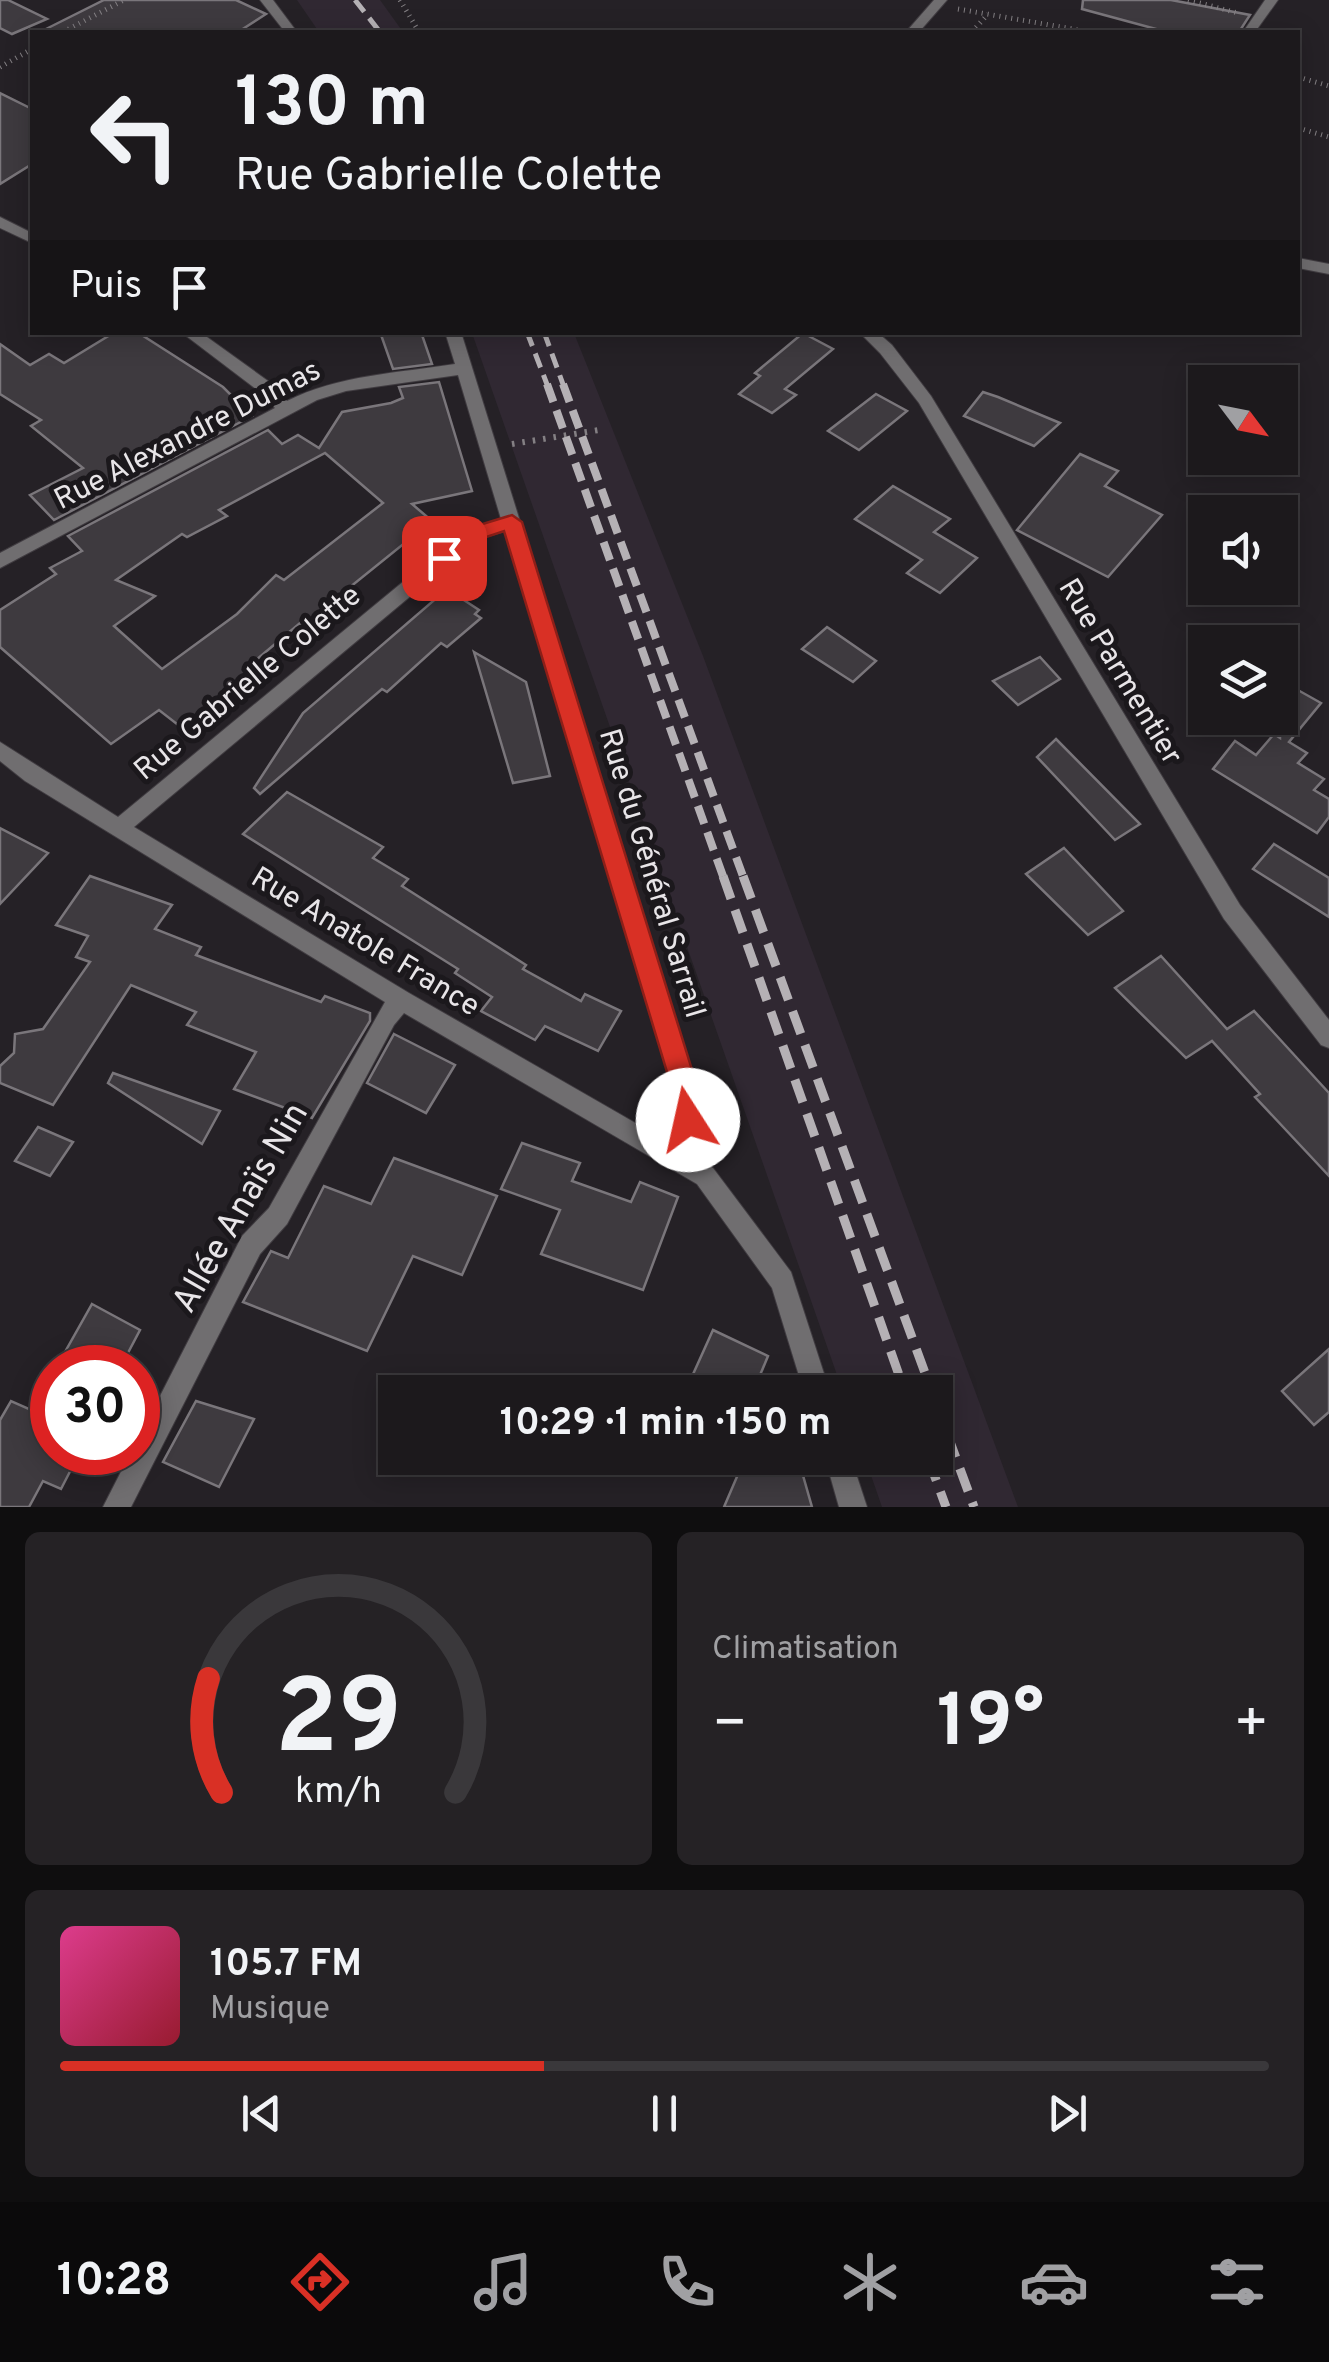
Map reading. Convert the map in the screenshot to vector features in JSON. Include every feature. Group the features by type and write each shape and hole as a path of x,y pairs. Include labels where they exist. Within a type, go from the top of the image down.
{"street":[{"path":"266,0 289,30"},
{"path":"1250,30 1272,0"},
{"path":"914,30 939,2"},
{"path":"0,222 30,238"},
{"path":"1300,263 1329,270"},
{"path":"193,335 262,385 286,408"},
{"name":"Rue du Général Sarrail","path":"453,335 689,1102 688,1120 670,1155"},
{"name":"Rue Parmentier","path":"870,335 925,400 1232,912 1329,1038"},
{"name":"Rue Alexandre Dumas","path":"0,562 286,408 345,386 466,368"},
{"name":"Rue Gabrielle Colette","path":"122,826 473,534 512,522"},
{"name":"Rue Anatole France","path":"0,750 32,774 401,1000 670,1155"},
{"name":"Rue Anatole France","path":"0,773 32,774"},
{"name":"Allée Anaïs Nin","path":"117,1507 251,1246 278,1216 386,1018 401,1000"},
{"path":"670,1155 705,1176 732,1206 782,1281 812,1375"},
{"path":"843,1475 853,1507"}],"path":[{"path":"67,30 124,0"},
{"path":"400,0 418,30"},
{"path":"1188,0 1258,20"},
{"path":"939,2 1079,30"},
{"path":"974,30 988,14"},
{"path":"0,67 30,50"},
{"path":"1300,78 1329,86"},
{"path":"1300,129 1329,136"},
{"path":"489,448 599,430"}],"shaded area":[{"path":"297,0 380,0 402,30 318,30"},
{"path":"473,335 575,335 703,656 1018,1507 882,1507 871,1475 953,1475 953,1375 837,1375"}],"building":[{"path":"0,0 47,19 12,34 0,28"},
{"path":"104,0 236,0 266,14 241,30 44,30"},
{"path":"1083,0 1171,0 1250,15 1240,30 1160,30 1082,9"},
{"path":"0,93 30,108 30,165 0,184"},
{"path":"110,335 142,335 223,387 252,416 54,520 30,495 83,468 31,426 41,420 0,394 0,344 30,365 49,354 64,363"},
{"path":"381,335 422,335 432,364 393,369"},
{"path":"801,335 833,349 785,389 796,395 772,413 739,394 760,376 755,373"},
{"path":"439,382 472,491 412,504 432,521 303,625 300,623 256,660 261,664 182,728 159,710 111,744 0,647 0,610 56,574 50,568 82,551 68,536 268,430 282,444 298,435 319,448 342,412 403,398 399,387","holes":["325,453 383,503 284,580 276,575 237,614 162,669 114,626 155,596 116,580 182,534 187,537 227,516 219,510"]},
{"path":"983,392 1060,423 1034,446 964,416"},
{"path":"876,394 907,411 859,450 828,431"},
{"path":"1080,454 1118,471 1105,486 1162,515 1108,577 1017,530"},
{"path":"893,486 950,519 934,532 977,558 940,593 907,573 922,560 855,519"},
{"path":"447,589 479,610 475,614 481,618 447,647 441,643 387,692 382,689 260,794 254,788 303,713"},
{"path":"827,627 876,661 853,682 802,649"},
{"path":"474,652 526,682 550,776 513,783"},
{"path":"1040,657 1060,679 1018,705 993,681"},
{"path":"1298,690 1321,703 1298,731"},
{"path":"1273,735 1295,735 1289,742 1307,753 1298,763 1324,779 1314,790 1329,799 1329,817 1317,833 1213,769 1235,741 1256,755"},
{"path":"1056,739 1140,824 1115,840 1037,757"},
{"path":"287,792 383,847 373,858 408,879 402,886 526,965 523,969 581,1001 585,994 621,1011 598,1051 545,1026 535,1040 481,1011 492,997 455,973 458,969 243,834"},
{"path":"0,828 48,853 0,904"},
{"path":"1274,844 1329,878 1329,917 1253,869"},
{"path":"1064,848 1123,911 1088,935 1026,874"},
{"path":"90,876 172,905 155,929 201,947 196,955 321,1002 325,996 370,1013 370,1021 312,1118 234,1089 256,1052 187,1025 196,1012 131,985 53,1105 0,1083 0,1066 14,1053 15,1034 43,1029 90,962 76,957 88,936 56,925"},
{"path":"1161,956 1227,1029 1254,1011 1329,1093 1329,1176 1255,1097 1260,1094 1212,1041 1186,1058 1115,988"},
{"path":"394,1034 455,1065 426,1113 367,1083"},
{"path":"113,1073 220,1111 202,1144 108,1083"},
{"path":"38,1127 73,1142 50,1176 15,1161"},
{"path":"522,1143 580,1163 572,1181 631,1202 640,1182 678,1197 643,1290 541,1254 560,1210 501,1189"},
{"path":"394,1158 497,1196 462,1275 413,1256 367,1351 243,1302 271,1251 288,1258 324,1186 371,1204"},
{"path":"92,1304 140,1330 132,1345 69,1345"},
{"path":"713,1330 768,1356 760,1375 693,1375"},
{"path":"1329,1349 1329,1412 1314,1425 1282,1391"},
{"path":"11,1401 30,1410 30,1475 68,1475 61,1489 43,1481 29,1507 0,1507 0,1420"},
{"path":"196,1401 254,1419 219,1487 163,1462"},
{"path":"738,1475 803,1475 812,1507 724,1507"}],"railway":[{"path":"355,0 378,30"},
{"path":"528,335 548,387"},
{"path":"545,335 564,387"},
{"path":"547,384 724,879"},
{"path":"563,384 744,879"},
{"path":"723,876 899,1375"},
{"path":"743,876 926,1375"},
{"path":"953,1450 974,1507"},
{"path":"934,1475 946,1507"}],"route":[{"path":"444,558 473,534 512,522 689,1102 688,1120"}]}
